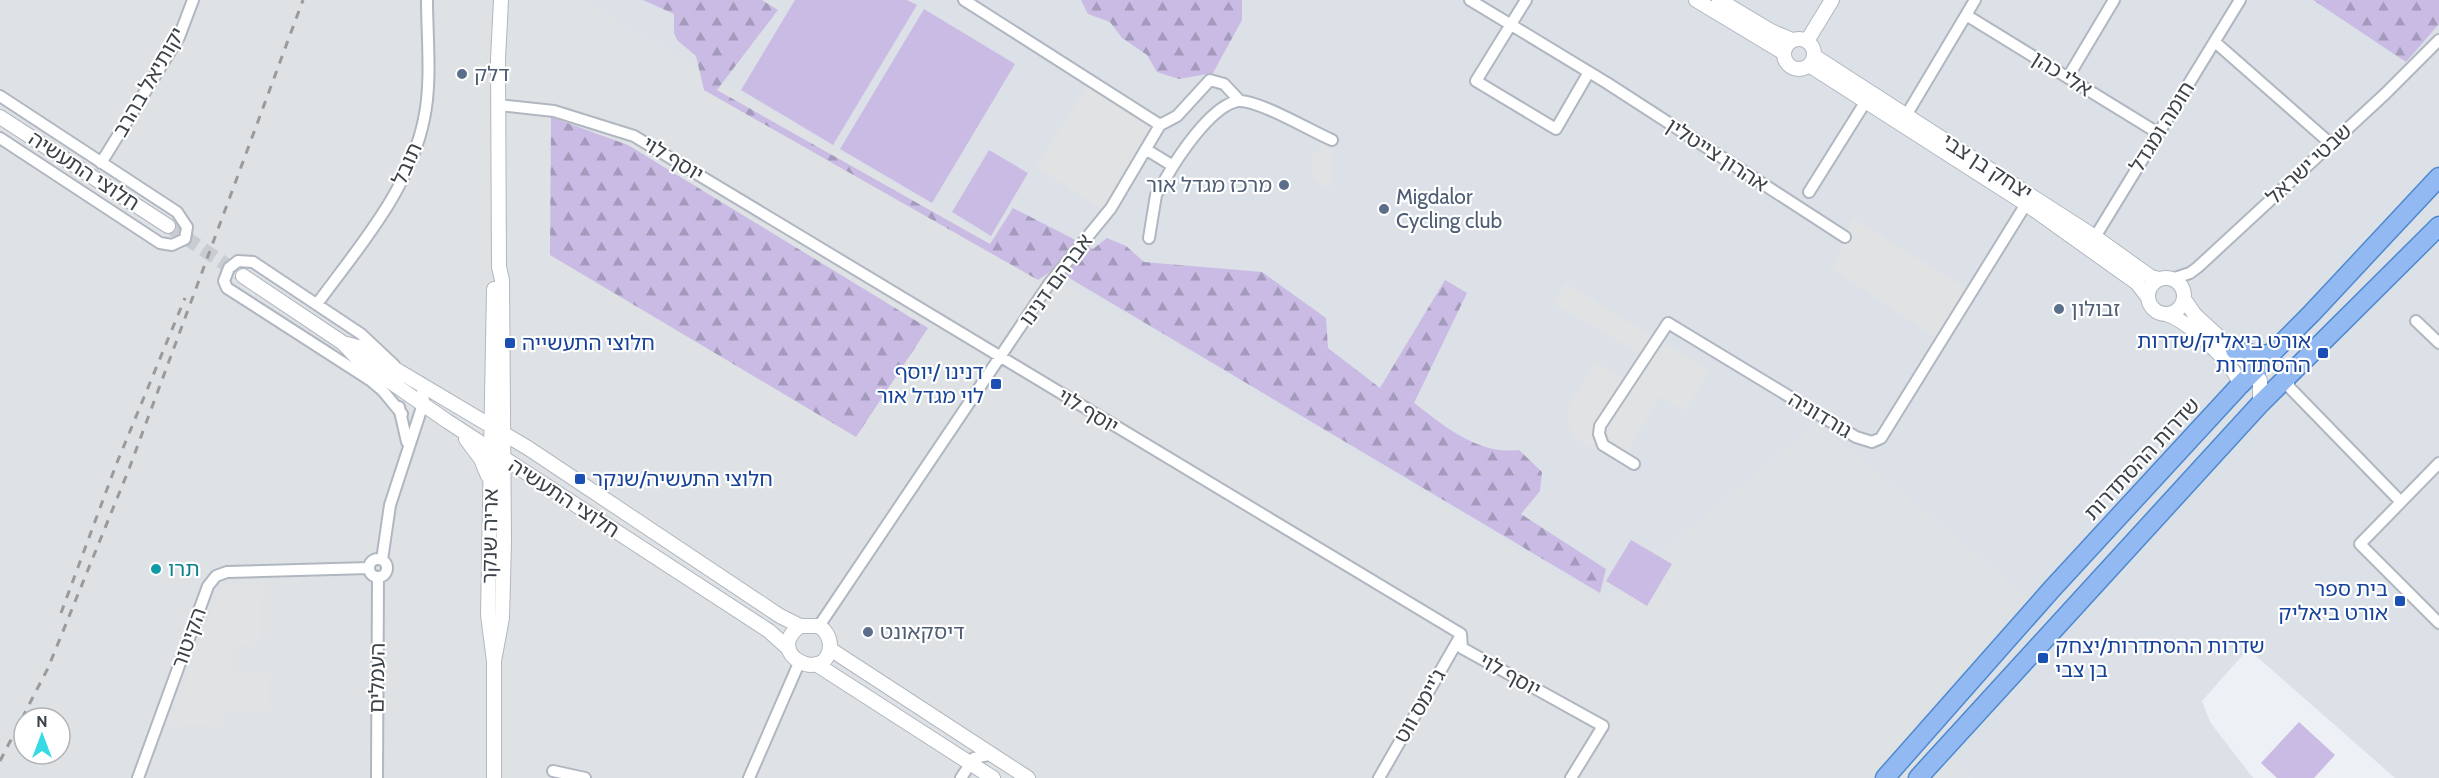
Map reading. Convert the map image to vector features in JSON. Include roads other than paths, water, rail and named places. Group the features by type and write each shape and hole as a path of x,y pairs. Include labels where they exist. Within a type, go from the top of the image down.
{"highway":[{"name":"שדרות ההסתדרות","path":"1886,778 2051,590 2240,385 2439,177"},
{"path":"1920,778 1951,741 2260,404 2439,226"},
{"path":"2235,350 2255,356 2272,353"}],"street":[{"name":"יקותיאל בהרב","path":"101,163 150,88 179,37 193,0"},
{"name":"תובל","path":"317,304 388,205 419,139 425,117 427,88 427,0"},
{"name":"אריה שנקר","path":"494,778 494,661 488,615 492,426 498,388 502,280 499,267 498,105 501,0"},
{"path":"964,0 1160,125 1177,116 1210,80 1224,84 1240,101"},
{"name":"אהרון צייטלין","path":"1470,0 1589,72 1845,237"},
{"path":"1526,0 1476,81 1556,129 1589,72"},
{"path":"1696,0 1784,53 1790,66 1800,69 1812,60 1813,47 1807,41 1792,40 1771,31 1719,0"},
{"path":"1807,41 1832,0"},
{"path":"1907,114 1975,0"},
{"path":"2068,77 2114,0"},
{"name":"חומה ומגדל","path":"2095,237 2240,0"},
{"name":"אלי כהן","path":"1966,15 2158,133"},
{"path":"1784,53 1786,45 1792,40"},
{"name":"שבטי ישראל","path":"2166,279 2190,273 2198,267 2439,40"},
{"path":"2215,42 2331,144"},
{"name":"יצחק בן צבי","path":"1812,60 1907,114 2025,197 2137,283 2147,296 2151,307 2183,322 2230,365 2240,385"},
{"name":"יצחק בן צבי","path":"1812,60 1866,101 2095,237 2151,277 2166,279 2183,289 2184,299 2195,315 2255,370"},
{"path":"0,96 180,214 187,231 182,242 172,245 160,243 0,138"},
{"path":"1149,238 1156,195 1193,136 1226,106 1240,101 1257,104 1332,140"},
{"path":"1809,192 1866,101"},
{"name":"יוסף לוי","path":"498,105 554,111 634,136 1461,634 1462,648 1603,726 1571,778"},
{"name":"חלוצי התעשיה","path":"0,117 168,226"},
{"name":"אברהם דנינו","path":"819,626 1048,284 1111,208 1160,125"},
{"path":"1147,150 1173,166"},
{"name":"גורדוניה","path":"1634,464 1603,445 1599,434 1600,426 1668,323 1856,437 1872,442 1881,438 2025,197"},
{"path":"2075,237 2095,237"},
{"path":"398,369 361,334 253,262 235,262 225,274 224,284 227,288 370,380 383,391 402,414"},
{"name":"חלוצי התעשיה","path":"243,276 343,343 354,356 447,421 769,631 789,649 799,663"},
{"path":"2147,296 2152,284 2166,279"},
{"path":"2166,314 2177,311 2184,299"},
{"path":"2416,321 2439,342"},
{"name":"חלוצי התעשיה","path":"343,343 358,347 398,369 505,433 780,616 800,626 819,626"},
{"path":"2255,370 2260,381 2260,404"},
{"path":"2289,374 2289,387 2401,502"},
{"path":"384,377 402,414 408,445"},
{"path":"382,560 373,561 369,568 373,576 378,577 387,570 382,560 390,505 423,404 424,392 421,383"},
{"path":"461,407 472,408 482,404 498,388 513,423 528,448"},
{"name":"אריה שנקר","path":"494,661 502,618 505,433 498,388"},
{"path":"447,421 474,448 491,481"},
{"path":"2439,464 2361,544 2439,623"},
{"name":"הקיטור","path":"138,778 204,596 216,576 228,572 369,568"},
{"name":"העמלים","path":"377,778 378,577"},
{"path":"789,649 790,636 800,626"},
{"path":"816,664 827,656 830,649 828,636 819,626"},
{"name":"ג'יימס ווט","path":"1379,778 1461,634"},
{"path":"830,649 1028,778"},
{"path":"749,778 799,663 816,664 993,778"},
{"path":"961,778 970,762 980,755 993,754"},
{"path":"553,771 585,778"}],"tunnel":[{"path":"168,226 243,276"}],"railway":[{"path":"0,761 48,668 129,469 303,0"},
{"path":"61,613 116,465 185,298"}],"place":[{"name":"דלק","path":"462,74"},
{"name":"מרכז מגדל אור","path":"1284,185"},
{"name":"Migdalor Cycling club","path":"1384,209"},
{"name":"זבולון","path":"2059,309"},
{"name":"חלוצי התעשייה","path":"510,343"},
{"name":"אורט ביאליק/שדרות ההסתדרות","path":"2323,353"},
{"name":"דנינו /יוסף לוי מגדל אור","path":"996,384"},
{"name":"חלוצי התעשיה/שנקר","path":"580,479"},
{"name":"תרו","path":"156,569"},
{"name":"בית ספר אורט ביאליק","path":"2400,601"},
{"name":"דיסקאונט","path":"868,632"},
{"name":"שדרות ההסתדרות/יצחק בן צבי","path":"2043,658"}]}
